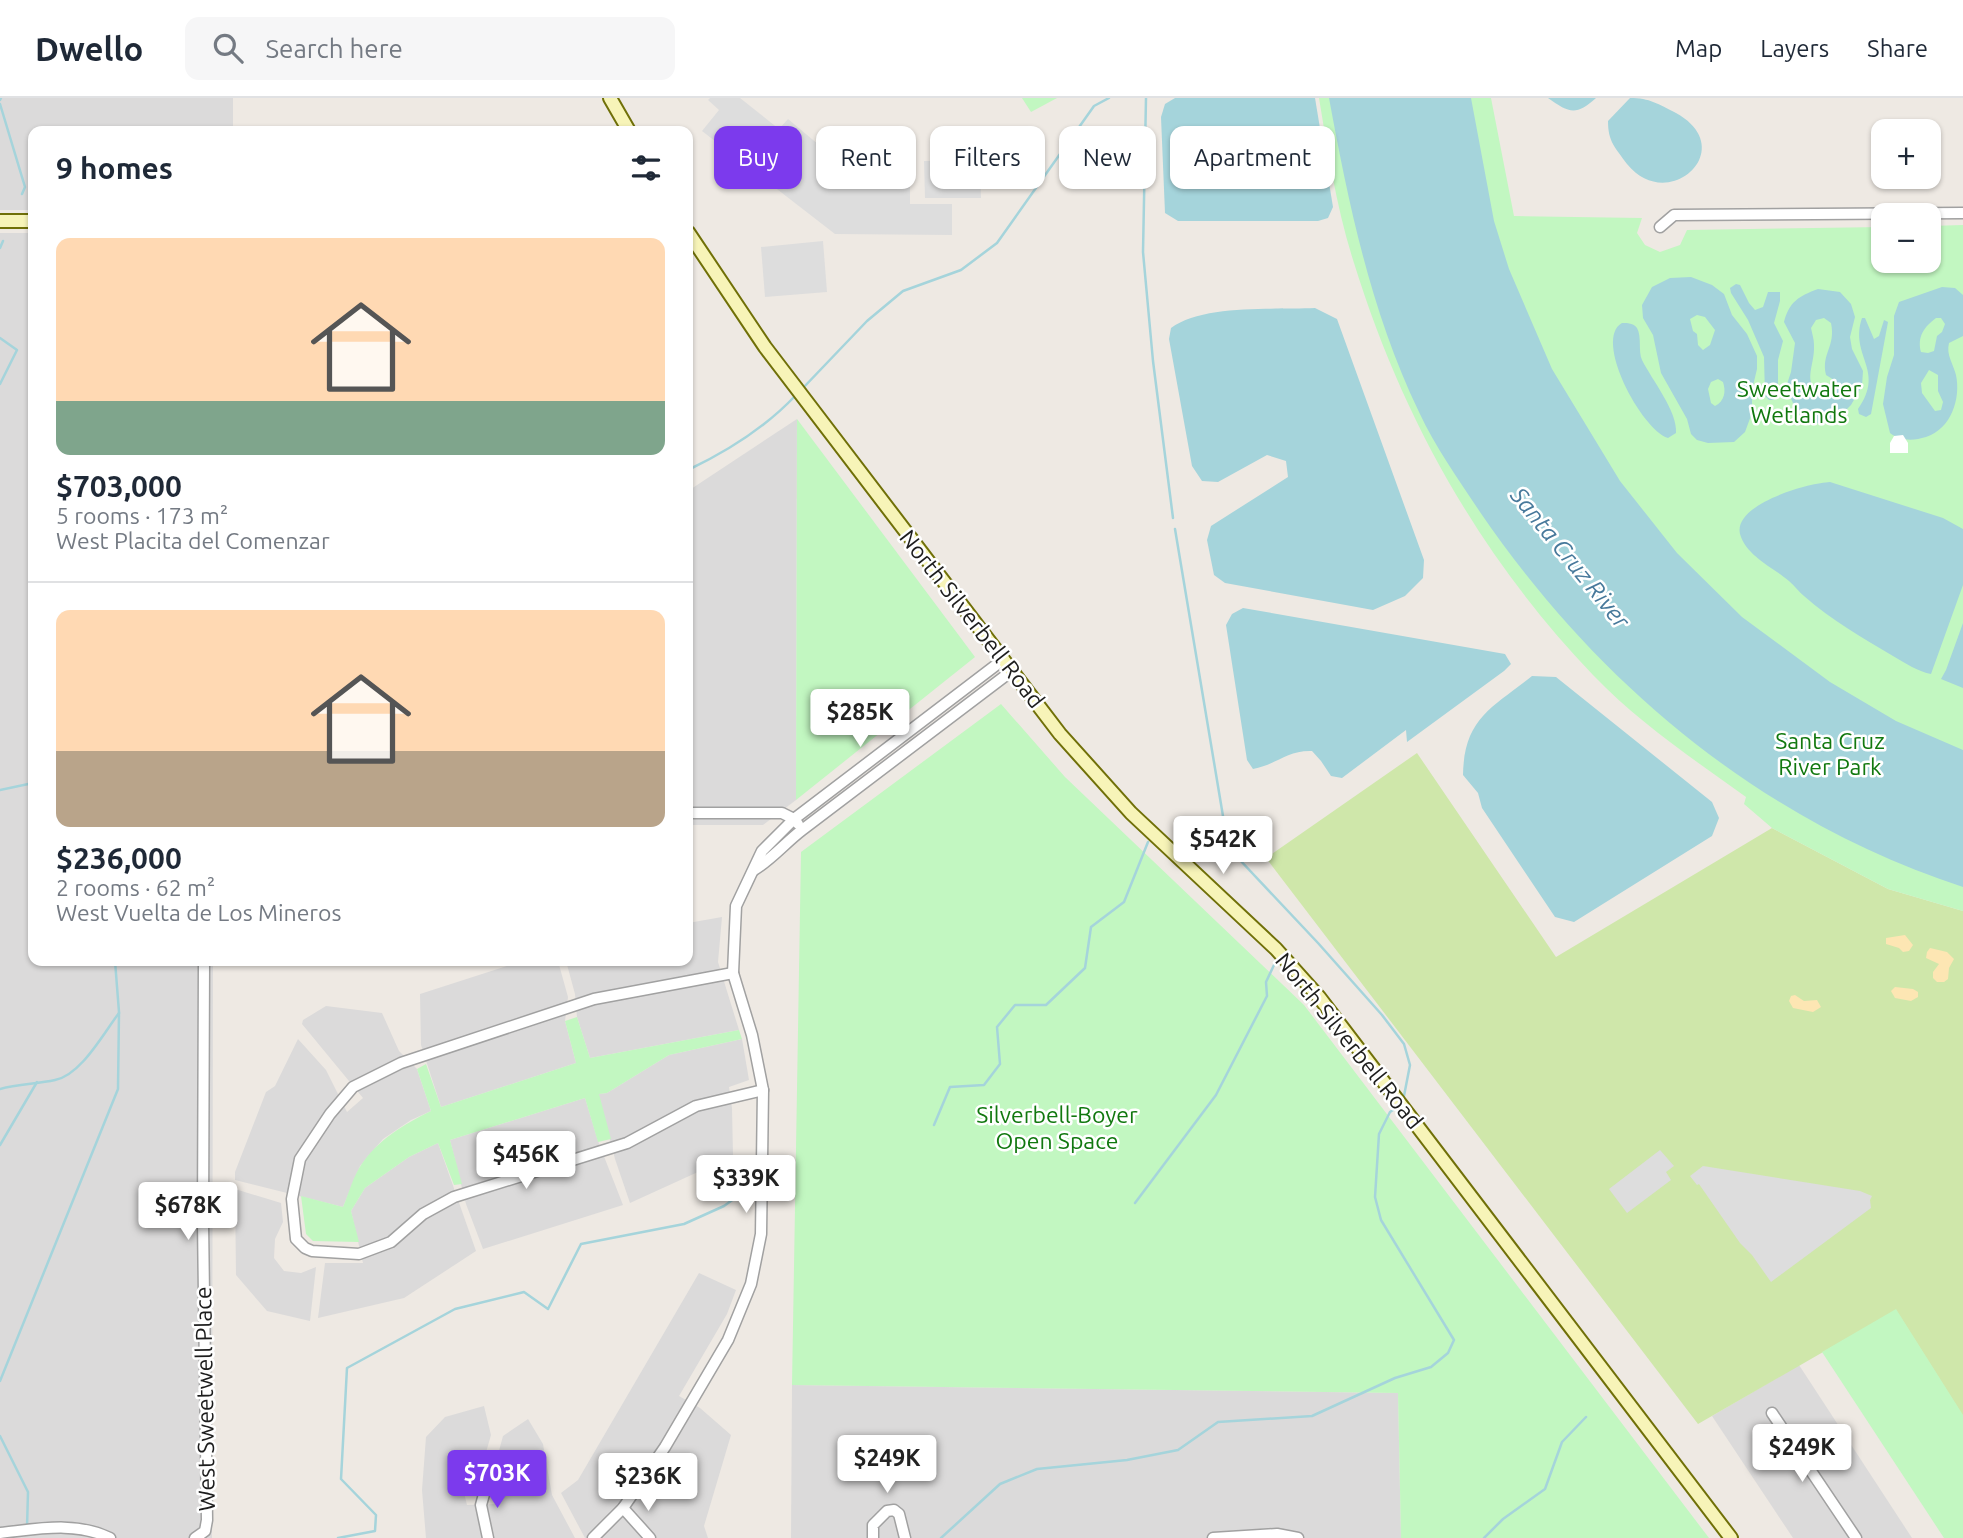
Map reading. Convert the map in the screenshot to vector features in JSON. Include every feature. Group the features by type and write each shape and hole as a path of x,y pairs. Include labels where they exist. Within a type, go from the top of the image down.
{"main road":[{"path":"610,98 626,126"},
{"path":"0,221 28,221"},
{"name":"North Silverbell Road","path":"693,239 765,347 1060,734 1131,813 1276,949 1319,997 1731,1538"}],"street":[{"path":"1660,227 1674,215 1963,214"},
{"path":"593,1538 623,1508 665,1447 728,1340 751,1284 761,1234 763,1090 752,1035 733,973 736,906 762,851 794,819 1004,659"},
{"path":"753,870 1013,670"},
{"path":"846,779 855,790"},
{"path":"693,813 782,813 794,819 802,830"},
{"name":"West Sweetwell Place","path":"195,1538 205,1531 207,1520 203,1222 204,966"},
{"path":"733,973 594,999 401,1063 353,1087 330,1114 300,1159 292,1199 296,1239 300,1245 312,1251 359,1254 391,1241 423,1214 454,1197 628,1143 696,1106 763,1090"},
{"path":"1772,1413 1856,1538"},
{"path":"488,1480 481,1505 488,1538"},
{"path":"623,1508 650,1538"},
{"path":"873,1538 873,1525 887,1511 894,1510 899,1514 905,1538"},
{"path":"0,1532 65,1527 92,1530 110,1538"},
{"path":"1213,1538 1277,1534 1298,1538"}],"shaded area":[{"path":"0,98 233,98 233,126 28,126 28,210 0,210"},
{"path":"740,98 775,126 714,126 714,140 702,131 719,110 708,100"},
{"path":"788,119 796,126 782,126"},
{"path":"802,131 816,142 816,189 910,189 910,204 952,204 952,235 835,234 777,189 802,189"},
{"path":"924,161 930,161 930,189 981,189 981,198 925,198"},
{"path":"0,233 28,233 28,966 213,966 212,1538 0,1538"},
{"path":"823,241 827,292 765,297 761,247"},
{"path":"797,419 796,800 763,825 693,825 693,488"},
{"path":"722,917 718,962 739,1030 590,1058 577,1017 575,994 567,966 693,966 693,922"},
{"path":"507,966 559,966 568,997 565,1021 576,1063 441,1107 421,1045 420,994"},
{"path":"326,1006 382,1013 399,1051 417,1069 431,1111 411,1120 383,1139 360,1166 343,1207 235,1180 235,1172 266,1092 275,1086 298,1039 326,1070 347,1112 363,1098 302,1024 303,1020"},
{"path":"742,1039 749,1080 729,1087 733,1156 630,1203 598,1094 607,1093 669,1055"},
{"path":"585,1098 598,1141 623,1205 483,1249 466,1204 450,1140"},
{"path":"438,1143 476,1251 404,1298 318,1318 325,1263 363,1263 351,1211 365,1188 409,1157"},
{"path":"1660,1150 1674,1166 1666,1172 1671,1180 1627,1213 1609,1189"},
{"path":"1703,1166 1860,1191 1872,1196 1871,1208 1771,1282 1699,1184 1690,1176"},
{"path":"235,1189 281,1203 283,1222 275,1239 274,1258 284,1271 301,1273 316,1267 310,1321 267,1311 236,1275"},
{"path":"699,1273 736,1290 727,1314 679,1396 700,1408 731,1435 704,1526 708,1538 585,1538 561,1493 578,1480"},
{"path":"1799,1365 1912,1538 1793,1538 1712,1416"},
{"path":"792,1385 1398,1393 1401,1538 791,1538"},
{"path":"484,1406 491,1435 485,1456 466,1464 461,1480 467,1505 498,1504 511,1484 506,1467 497,1458 503,1436 528,1419 543,1444 552,1495 575,1538 426,1538 422,1490 426,1437 445,1417"}],"green space":[{"path":"1022,98 1057,98 1031,112"},
{"path":"1319,98 1491,98 1514,216 1642,218 1637,233 1645,245 1660,252 1680,245 1687,230 1871,227 1871,273 1941,273 1941,226 1963,225 1963,911 1888,889 1772,828 1744,804 1746,797 1628,709 1553,630 1515,583 1481,534 1421,431 1373,320 1354,263 1335,189 1335,126 1324,126"},
{"path":"797,419 975,657 796,800"},
{"name":"Silverbell-Boyer Open Space","path":"1001,704 1065,777 1304,1005 1709,1538 1401,1538 1398,1393 792,1385 801,852"},
{"path":"1417,753 1556,957 1772,828 1888,889 1963,911 1963,1416 1896,1310 1698,1424 1266,858"},
{"path":"577,1017 590,1058 739,1030 742,1039 669,1055 607,1093 599,1094 611,1139 598,1142 585,1098 450,1140 462,1184 454,1185 438,1143 409,1157 365,1188 351,1211 359,1242 313,1241 306,1234 301,1196 343,1207 361,1165 375,1148 411,1121 431,1111 417,1069 426,1064 441,1107 576,1063 565,1021"},
{"path":"1896,1309 1963,1415 1963,1538 1944,1538 1822,1352"}],"sand":[{"path":"1905,935 1913,945 1909,951 1903,952 1886,944 1886,938"},
{"path":"1930,948 1947,952 1954,959 1949,968 1948,979 1944,982 1937,982 1933,978 1933,972 1939,964 1926,958"},
{"path":"1895,987 1913,989 1918,992 1918,997 1911,1001 1895,998 1891,991"},
{"path":"1795,995 1804,1001 1817,1000 1821,1007 1813,1012 1793,1008 1789,1001 1791,996"}],"water":[{"path":"1175,98 1315,98 1320,126 1170,126 1170,189 1330,189 1333,207 1328,218 1318,221 1178,221 1165,213 1161,117 1165,104"},
{"name":"Santa Cruz River","path":"1329,98 1471,98 1494,221 1509,269 1552,369 1620,481 1677,553 1742,617 1830,682 1896,721 1963,750 1963,887 1890,859 1820,825 1753,785 1691,740 1632,690 1577,634 1526,575 1440,451 1402,374 1364,258"},
{"path":"1548,98 1596,98 1583,108 1572,110"},
{"path":"1630,98 1659,104 1676,113 1694,128 1702,143 1700,158 1691,171 1678,180 1661,183 1644,178 1627,164 1611,139 1608,121"},
{"path":"1691,277 1712,285 1724,294 1732,315 1747,334 1757,356 1752,413 1745,432 1734,442 1708,443 1697,440 1691,434 1687,419 1661,373 1653,335 1643,318 1642,305 1652,287 1670,278","holes":["1697,315 1705,317 1715,330 1710,345 1703,350 1698,345 1697,334 1693,331 1690,319","1718,379 1723,382 1724,392 1723,399 1715,406 1711,403 1708,389 1711,382"]},
{"path":"1736,284 1740,285 1755,310 1763,307 1768,292 1780,292 1774,323 1783,341 1778,360 1778,391 1774,400 1765,396 1764,357 1748,320 1731,293 1730,288"},
{"path":"1942,287 1955,288 1963,295 1963,336 1949,343 1948,347 1957,384 1952,412 1935,433 1907,440 1890,433 1883,404 1894,355 1894,316 1899,302","holes":["1936,318 1941,318 1945,324 1937,336 1934,351 1921,352 1922,333","1929,370 1938,375 1938,391 1943,402 1941,410 1935,411 1922,393 1921,383"]},
{"path":"1818,289 1840,292 1851,304 1855,317 1850,337 1852,349 1863,371 1862,386 1851,405 1833,423 1809,423 1796,410 1786,387 1795,343 1784,322 1786,315 1800,297","holes":["1824,318 1831,323 1832,338 1825,367 1826,375 1834,380 1835,388 1824,398 1812,386 1810,374 1814,345 1811,328 1816,320"]},
{"path":"1315,308 1337,319 1424,560 1423,578 1405,596 1373,610 1225,583 1214,575 1207,540 1211,526 1288,477 1286,461 1267,455 1218,482 1202,481 1192,466 1169,339 1171,328 1185,320 1220,312"},
{"path":"1862,318 1865,318 1874,339 1879,336 1884,320 1888,322 1871,414 1866,417 1859,414 1858,409 1869,384 1860,343"},
{"path":"1622,323 1632,324 1637,328 1642,360 1673,416 1676,433 1668,438 1645,418 1624,383 1613,346 1615,332"},
{"path":"1830,482 1943,518 1963,529 1963,585 1931,674 1907,664 1836,621 1754,555 1743,542 1740,534 1741,523 1748,513 1774,497 1806,486"},
{"path":"1243,608 1505,654 1511,664 1407,742 1406,730 1342,778 1331,776 1312,751 1288,755 1253,769 1247,760 1226,625 1232,614"},
{"path":"1963,623 1963,688 1941,679"},
{"path":"1532,676 1556,677 1712,802 1719,818 1712,836 1574,922 1555,917 1482,808 1478,793 1463,775 1469,740 1475,727 1493,706"}],"pier":[{"path":"1903,435 1908,443 1908,453 1890,453 1890,443 1894,436"}],"waterway":[{"path":"803,388 867,321 903,291 961,270 997,243 1094,106 1109,98"},
{"path":"1146,98 1143,252 1153,361 1173,518"},
{"path":"0,104 25,187 22,194"},
{"path":"0,248 3,241"},
{"path":"0,338 17,350 0,384"},
{"path":"693,467 745,438 772,418 796,395"},
{"path":"1175,529 1226,834 1238,858 1318,943 1404,1044 1410,1065 1403,1101"},
{"path":"0,790 28,784"},
{"path":"934,1125 950,1087 984,1085 1000,1064 997,1027 1015,1005 1046,1005 1085,968 1091,927 1124,902 1148,842"},
{"path":"1135,1203 1216,1095 1267,996 1266,982 1274,965"},
{"path":"0,1381 118,1089 119,1012 115,966"},
{"path":"0,1089 65,1077 91,1052 119,1013"},
{"path":"0,1145 37,1082"},
{"path":"941,1538 1000,1484 1037,1469 1127,1460 1178,1450 1218,1422 1312,1416 1395,1378 1431,1367 1448,1353 1454,1340 1381,1220 1375,1197 1379,1134 1390,1112 1399,1106"},
{"path":"338,1538 375,1531 376,1515 341,1479 347,1368 455,1309 524,1292 548,1309 581,1244 684,1224 724,1206 753,1185"},
{"path":"1484,1538 1503,1519 1545,1489 1562,1442 1586,1417"},
{"path":"0,1436 28,1492 27,1528"}],"park label":[{"name":"Sweetwater Wetlands","path":"1799,402"},
{"name":"Santa Cruz River Park","path":"1830,754"}]}
